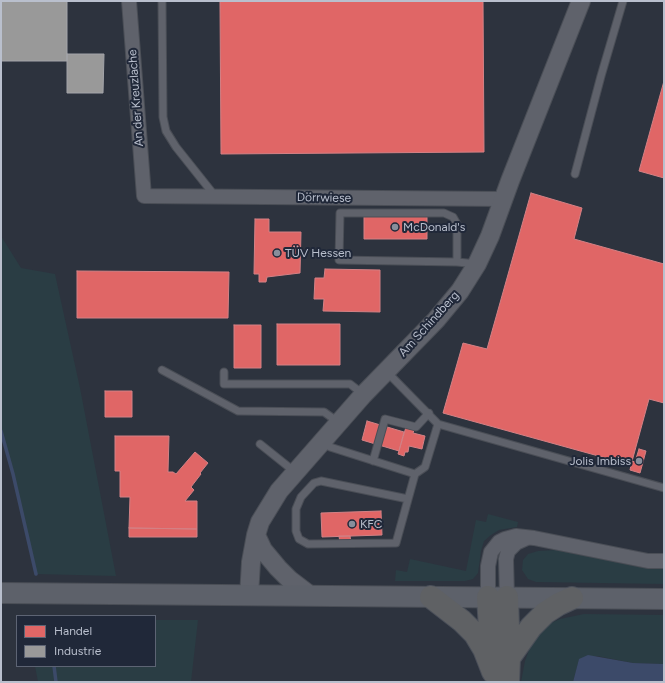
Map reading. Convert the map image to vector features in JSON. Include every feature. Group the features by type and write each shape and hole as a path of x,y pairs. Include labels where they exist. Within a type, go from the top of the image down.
{"highway":[{"path":"431,597 462,621 475,634 498,679"},
{"path":"498,597 509,658"},
{"path":"498,597 498,679"},
{"path":"498,679 509,658 531,627 545,613 572,598"}],"main road":[{"path":"1,593 664,599"}],"street":[{"name":"An der Kreuzlache","path":"129,1 144,196"},
{"name":"Am Schindberg","path":"249,596 250,562 256,536 260,522 279,490 338,422 436,320 460,291 477,264 490,236 503,199 581,1"},
{"name":"Dörrwiese","path":"144,196 503,199"},
{"path":"256,536 263,550 278,568 290,580 311,596"},
{"path":"498,597 488,566 492,552 495,547 505,539 516,536 534,538 648,561 664,561"},
{"path":"498,597 508,551 516,543 524,539 534,538"}],"lane":[{"path":"162,1 163,117 166,131 176,147 215,196"},
{"path":"575,174 623,1"},
{"path":"457,262 457,224 453,217 444,213 340,213 339,260 457,262 477,264"},
{"path":"162,370 238,411 324,412 338,422"},
{"path":"386,371 438,424 664,488"},
{"path":"224,372 224,384 350,384 363,395"},
{"path":"373,461 385,419 416,427 428,413"},
{"path":"408,499 321,481 314,483 302,497 296,509 296,531 299,539 308,544 396,543 415,474 425,467 438,424"},
{"path":"322,441 330,447 415,474"},
{"path":"260,444 295,472"}],"shaded area":[{"path":"1,236 21,268 55,274 80,388 116,576 36,574 13,474 1,431"},
{"path":"488,514 518,522 517,527 499,530 484,541 478,573 473,579 465,581 395,581 396,570 407,572 410,559 466,571 476,520 486,522"},
{"path":"556,550 645,568 664,568 664,584 536,582 528,579 522,570 523,560 528,554 538,551"},
{"path":"584,614 664,615 664,664 633,663 597,656 579,660 573,682 521,682 525,661 533,639 544,626 560,619"},
{"path":"156,620 198,620 191,682 38,682 35,667 156,667"}],"water":[{"path":"588,655 633,663 664,664 664,682 573,682 579,659"}],"building: Handel":[{"path":"220,1 483,1 484,152 221,154"},
{"path":"664,81 664,178 639,171"},
{"path":"531,193 582,208 574,239 664,264 664,403 649,399 631,465 443,413 463,343 487,349"},
{"name":"McDonald's","path":"364,216 427,216 427,239 364,239"},
{"name":"TÜV Hessen","path":"255,219 269,219 269,232 301,232 300,273 267,277 266,282 259,282 259,274 254,274"},
{"path":"325,269 380,270 380,312 323,311 324,299 314,299 315,278 324,278"},
{"path":"77,271 229,272 228,318 77,318"},
{"path":"277,324 340,324 340,365 277,365"},
{"path":"234,325 261,325 261,368 234,368"},
{"path":"105,391 132,391 132,417 105,417"},
{"path":"367,421 404,432 399,451 362,440"},
{"path":"406,427 414,430 413,433 425,436 422,449 409,446 408,452 405,452 404,456 398,454"},
{"path":"115,436 169,436 168,472 173,472 176,474 195,452 208,463 191,487 194,490 185,501 197,501 197,529 129,528 130,497 120,497 120,471 115,471"},
{"name":"Jolis Imbiss","path":"639,449 646,451 640,473 630,470 632,461 635,462"},
{"name":"KFC","path":"381,511 382,535 322,537 321,513"},
{"path":"129,528 197,529 197,537 129,537"},
{"path":"339,536 350,536 351,543 340,543"}],"building: Industrie":[{"path":"1,1 67,1 67,61 1,61"},
{"path":"67,54 104,54 103,93 67,93"}],"waterway":[{"path":"1,431 13,474 36,574"},
{"path":"54,667 56,682"}],"place":[{"name":"McDonald's","path":"395,227"},
{"name":"TÜV Hessen","path":"277,253"},
{"name":"Jolis Imbiss","path":"639,461"},
{"name":"KFC","path":"352,524"}]}
